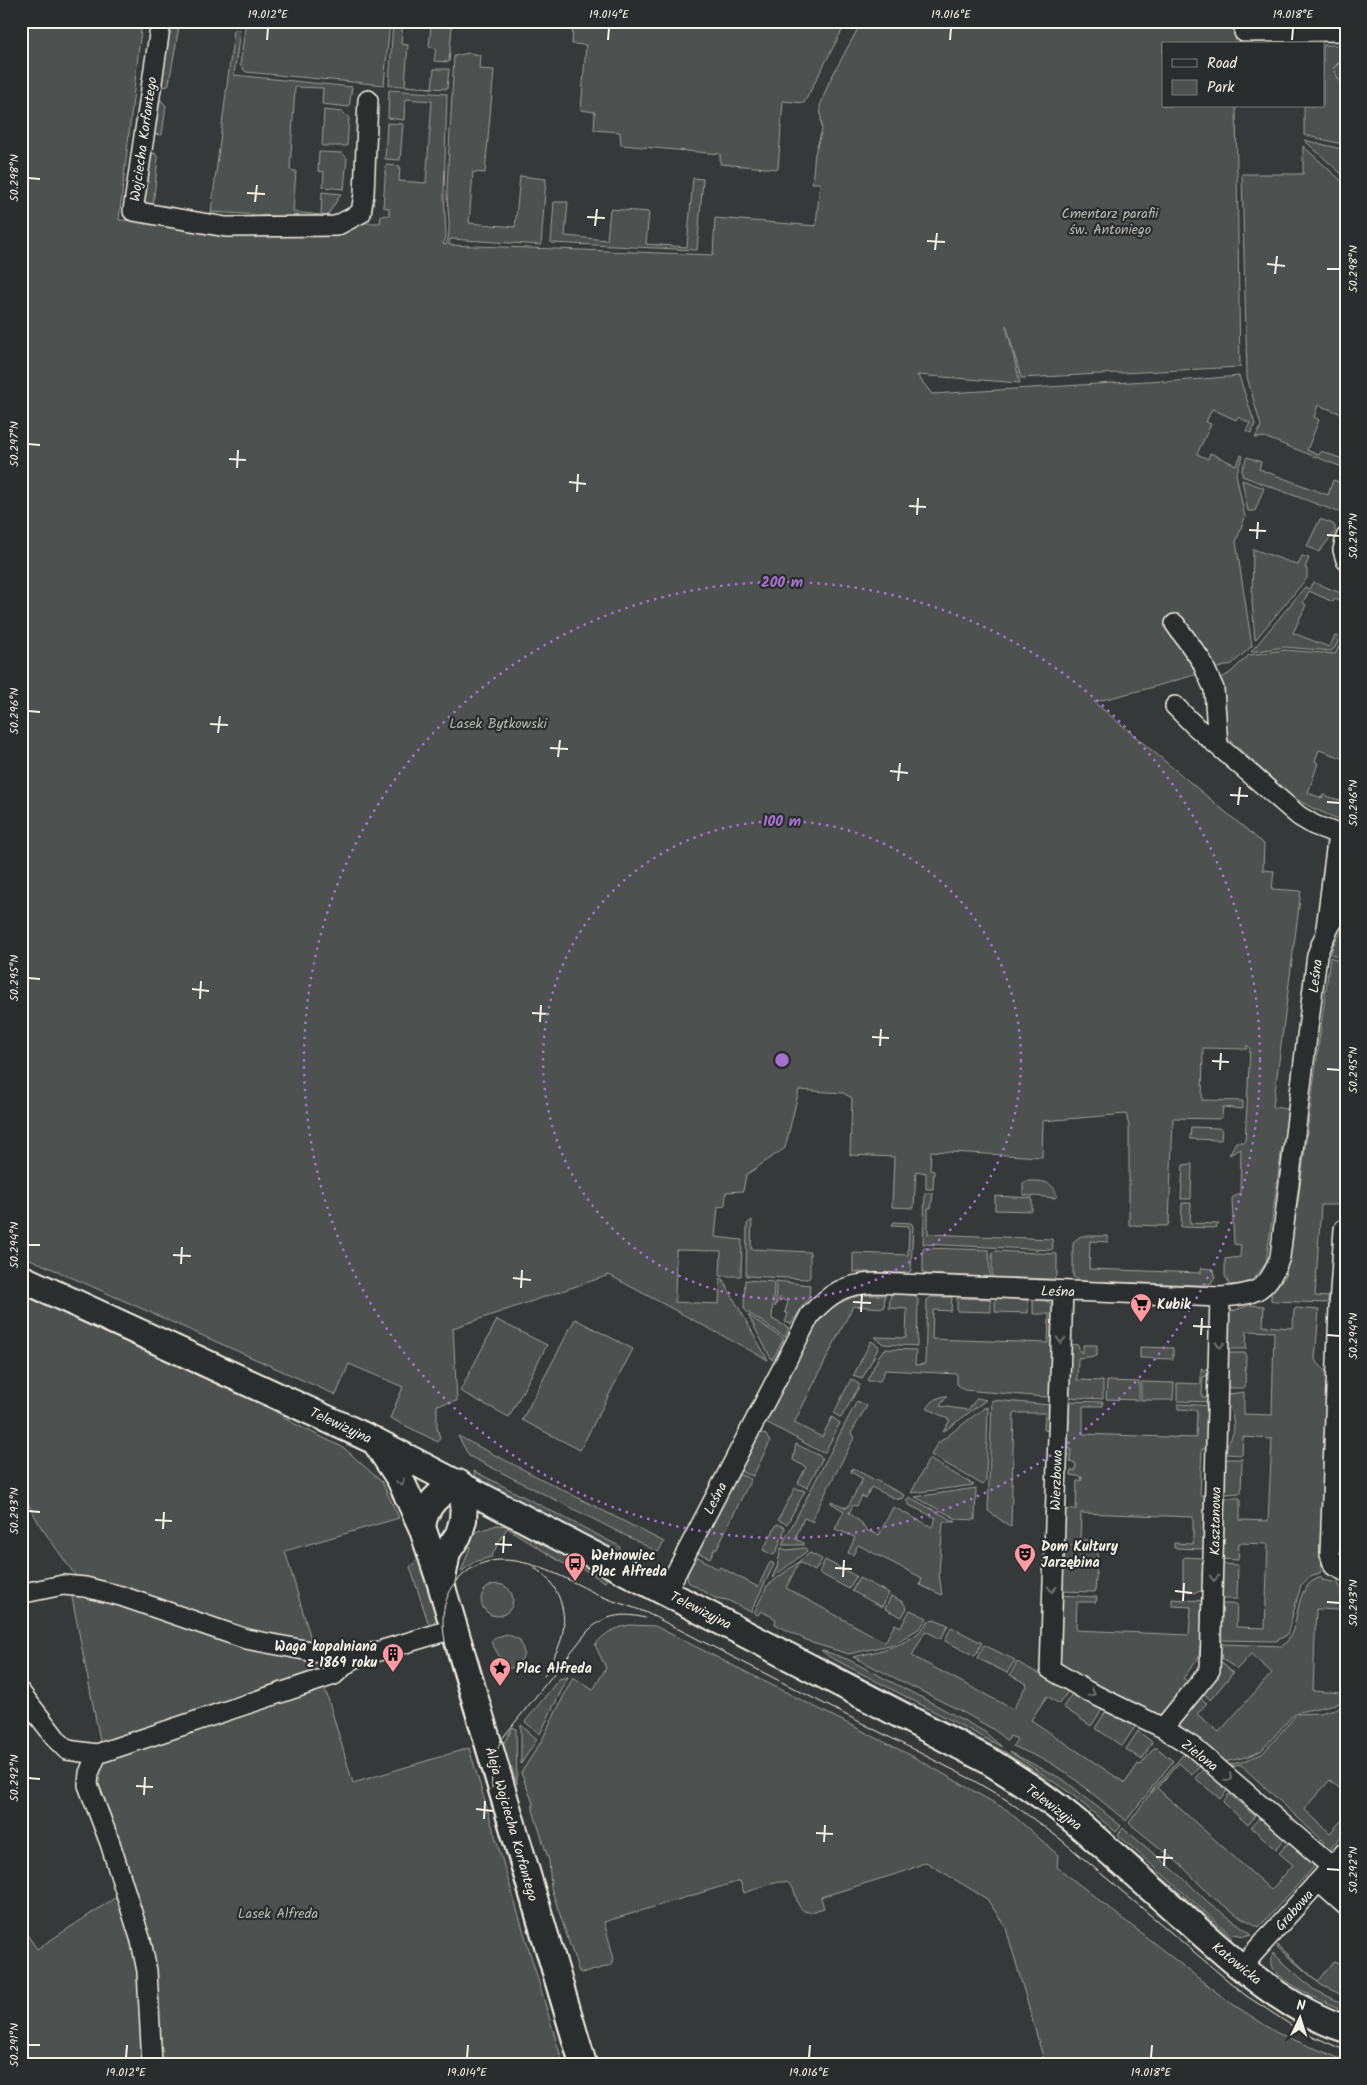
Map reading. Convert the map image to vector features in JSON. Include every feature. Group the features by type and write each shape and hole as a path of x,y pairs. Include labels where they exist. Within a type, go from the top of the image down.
{"main road":[{"name":"Telewizyjna","path":"21,1278 375,1441 989,1761 1030,1787 1074,1820 1185,1918"},
{"name":"Aleja Wojciecha Korfantego","path":"375,1441 400,1479 422,1526 441,1584 583,2064"},
{"name":"Aleja Wojciecha Korfantego","path":"441,1584 447,1552 458,1534 464,1511 459,1484"},
{"path":"422,1526 426,1510 433,1500 442,1492 459,1484"},
{"path":"458,1534 487,1518 518,1515"},
{"name":"Katowicka","path":"1185,1918 1241,1967 1288,2001 1346,2029"}],"street":[{"name":"Wojciecha Korfantego","path":"160,21 133,211 226,227 336,226 361,213 364,194 368,100"},
{"path":"1244,32 1346,31"},
{"path":"1346,537 1343,550 1346,560"},
{"path":"1176,624 1201,660 1214,689 1218,746"},
{"name":"Leśna","path":"666,1592 810,1315 825,1298 841,1289 859,1284 1220,1297 1245,1296 1268,1282 1276,1269 1280,1257 1317,955 1325,932 1342,836 1314,825 1298,816 1175,706"},
{"name":"Leśna","path":"1325,932 1346,903"},
{"path":"1344,1229 1339,1307 1330,1554 1334,1566 1346,1572"},
{"name":"Wierzbowa","path":"1050,1669 1063,1291"},
{"name":"Kasztanowa","path":"1163,1728 1210,1670 1220,1297"},
{"path":"21,1595 63,1585 85,1587 121,1596 246,1638 352,1659"},
{"path":"21,1693 67,1750 97,1754 334,1675 352,1659 453,1629"},
{"name":"Zielona","path":"1050,1669 1087,1691 1163,1728 1193,1747 1327,1873 1346,1906"},
{"path":"97,1754 89,1773 88,1785 110,1843 141,1941 147,1970 152,2064"},
{"name":"Grabowa","path":"1241,1967 1346,1851"},
{"name":"Zielona","path":"1327,1873 1346,1882"}],"green space":[{"name":"Lasek Bytkowski","path":"21,21 142,21 119,220 158,222 380,223 381,216 389,215 389,208 383,207 386,165 400,166 399,181 426,183 432,101 405,99 404,120 388,118 389,90 447,94 444,193 446,237 443,244 446,245 449,231 447,187 454,56 469,53 480,55 479,69 494,70 485,173 473,172 469,223 515,227 520,176 546,179 541,245 450,239 449,245 713,255 715,218 816,226 820,183 812,183 815,153 822,130 820,106 829,82 862,21 1230,21 1235,27 1236,42 1162,42 1162,108 1236,108 1240,367 1021,378 1006,325 1020,383 917,375 932,394 1163,380 1164,382 1239,376 1255,424 1251,433 1246,431 1250,423 1238,417 1236,420 1212,409 1206,422 1211,424 1197,454 1208,459 1210,453 1236,465 1241,455 1243,456 1236,474 1245,517 1236,542 1252,646 1232,664 1094,702 1264,844 1263,870 1274,871 1272,889 1301,891 1273,1107 1288,1109 1290,1105 1286,1147 1282,1147 1266,1263 1253,1280 1242,1284 1229,1285 1225,1276 1225,1259 1240,1257 1241,1245 1234,1244 1232,1198 1240,1193 1241,1149 1229,1155 1236,1142 1245,1142 1250,1048 1247,1045 1247,1049 1203,1048 1202,1100 1243,1101 1243,1109 1223,1107 1222,1116 1219,1119 1173,1118 1169,1223 1167,1226 1129,1225 1129,1126 1126,1114 1043,1121 1042,1157 931,1151 930,1170 934,1171 933,1189 926,1189 926,1173 916,1171 914,1208 892,1207 894,1157 850,1155 852,1098 843,1093 799,1090 785,1148 746,1175 743,1191 726,1192 725,1206 718,1207 715,1237 742,1240 741,1276 720,1276 721,1251 676,1250 675,1302 719,1304 720,1278 722,1278 768,1360 609,1275 453,1328 457,1401 437,1405 437,1427 440,1438 438,1442 390,1418 403,1387 349,1364 336,1395 21,1255"},
{"path":"246,21 390,21 384,85 246,72 240,65"},
{"path":"393,21 403,21 401,44 408,45 405,86 389,85"},
{"path":"573,21 847,21 804,103 783,101 778,169 720,164 720,154 621,145 620,132 594,130 595,112 581,110 586,45 572,44"},
{"path":"431,25 452,27 449,62 434,61 436,48 429,47"},
{"path":"179,27 169,83 165,87 160,84 169,29"},
{"path":"234,30 240,30 234,75 352,87 349,107 322,104 323,88 295,87 290,170 296,171 293,212 321,215 322,192 341,194 325,219 211,212"},
{"path":"1324,45 1346,45 1346,63 1338,63 1333,69 1338,64 1346,64 1346,92 1334,71 1346,94 1346,145 1304,135 1304,108 1324,108"},
{"path":"434,69 449,69 447,89 432,88"},
{"path":"161,100 166,106 162,135 153,134 157,101"},
{"path":"324,110 343,112 349,118 347,146 322,146"},
{"path":"387,123 403,124 400,160 385,159"},
{"path":"1304,140 1346,150 1346,178"},
{"path":"1303,146 1346,185 1346,412 1342,414 1318,405 1314,417 1319,420 1307,450 1319,455 1321,451 1345,460 1342,467 1264,437 1255,438 1261,426 1247,377 1242,174 1303,174"},
{"path":"319,152 342,153 347,158 344,189 323,187 324,172 318,171"},
{"path":"155,153 158,158 153,206 145,202 144,199 151,154"},
{"path":"693,178 703,179 697,250 551,243 554,202 568,202 565,236 607,240 610,209 649,212 646,244 687,247"},
{"path":"1247,457 1261,462 1259,469 1328,495 1333,480 1346,484 1346,511 1338,512 1242,476 1242,469"},
{"path":"1242,480 1264,488 1255,511 1248,511"},
{"path":"1320,519 1333,524 1335,532 1319,552 1307,546"},
{"path":"1253,549 1298,565 1302,556 1309,558 1305,568 1307,569 1307,578 1255,640 1252,601"},
{"path":"1313,582 1346,595 1346,604 1335,599 1333,602 1309,591 1303,603 1306,605 1293,633 1329,647 1335,636 1338,636 1335,648 1331,651 1285,647 1251,652 1305,587 1309,589"},
{"path":"1346,640 1346,755 1344,754 1342,758 1319,750 1315,761 1318,763 1308,793 1322,798 1323,795 1346,802 1346,815 1343,821 1314,809 1291,796 1222,733 1218,680 1230,673 1249,655 1285,650 1335,654 1342,641"},
{"path":"1346,924 1346,960 1331,954 1333,945"},
{"path":"1330,957 1346,964 1346,1213 1344,1205 1321,1205 1315,1296 1329,1297 1327,1303 1274,1301 1271,1300 1271,1293 1285,1277 1298,1202"},
{"path":"1191,1127 1219,1128 1222,1130 1221,1140 1190,1139"},
{"path":"1192,1164 1191,1199 1181,1199 1183,1165"},
{"path":"1027,1181 1050,1184 1057,1196 1055,1198 1023,1195 1023,1183"},
{"path":"925,1193 933,1193 931,1208 928,1208 928,1234 1052,1239 1053,1250 923,1244"},
{"path":"995,1196 1032,1198 1032,1211 995,1210"},
{"path":"1182,1203 1191,1203 1190,1223 1219,1224 1215,1228 1181,1227"},
{"path":"752,1220 751,1249 810,1252 810,1277 808,1279 746,1276 747,1224"},
{"path":"894,1222 911,1223 913,1226 911,1271 907,1273 853,1272 853,1253 908,1255 909,1226 892,1225"},
{"path":"1081,1236 1108,1236 1108,1242 1090,1241 1089,1269 1201,1273 1201,1268 1214,1269 1215,1277 1210,1284 1204,1285 1081,1281 1073,1277 1073,1242"},
{"path":"923,1248 989,1250 990,1277 923,1274"},
{"path":"992,1252 1057,1254 1057,1276 1054,1279 992,1277"},
{"path":"745,1280 774,1282 772,1319 789,1328 785,1337 747,1312 744,1308"},
{"path":"776,1281 810,1285 809,1297 791,1324 785,1322 788,1314 785,1312 788,1302 779,1298 775,1307"},
{"path":"21,1294 273,1410 293,1423 344,1448 382,1482 399,1518 285,1551 313,1646 200,1616 75,1575 41,1527 21,1491"},
{"path":"891,1294 915,1295 918,1300 917,1346 883,1344 875,1337 906,1338 907,1309 889,1308"},
{"path":"857,1295 885,1295 884,1308 853,1306 794,1423 822,1437 832,1417 840,1423 825,1452 821,1452 766,1422 817,1324 834,1306"},
{"path":"931,1297 952,1297 951,1311 933,1310 932,1339 1048,1343 1049,1314 1033,1314 1033,1299 1044,1300 1054,1305 1051,1396 964,1390 957,1384 957,1374 885,1370 880,1381 867,1381 880,1354 885,1349 916,1350 915,1365 925,1364 927,1300"},
{"path":"957,1298 989,1299 991,1301 991,1312 957,1311"},
{"path":"997,1298 1028,1300 1028,1313 995,1312 995,1301"},
{"path":"1250,1305 1264,1306 1263,1326 1293,1328 1294,1310 1296,1308 1319,1310 1315,1360 1332,1378 1321,1572 1309,1578 1301,1585 1287,1635 1276,1641 1220,1640 1222,1604 1237,1604 1236,1627 1265,1628 1268,1544 1239,1543 1238,1560 1222,1559 1223,1498 1240,1498 1240,1520 1268,1521 1272,1439 1243,1437 1242,1455 1226,1454 1234,1427 1226,1401 1228,1394 1244,1392 1244,1414 1272,1415 1274,1332 1247,1331 1246,1349 1228,1349 1228,1317 1230,1312"},
{"path":"748,1315 784,1339 772,1360"},
{"path":"575,1319 633,1349 580,1450 522,1420"},
{"path":"497,1320 547,1345 509,1417 460,1391"},
{"path":"871,1341 879,1346 878,1349 862,1379 853,1376"},
{"path":"1067,1344 1078,1345 1080,1352 1083,1352 1083,1345 1097,1345 1097,1356 1078,1358 1077,1380 1103,1381 1103,1399 1065,1397"},
{"path":"1140,1347 1173,1348 1173,1359 1140,1358"},
{"path":"1246,1353 1245,1388 1230,1388 1227,1386 1227,1354"},
{"path":"1201,1368 1211,1374 1203,1377 1202,1397 1215,1398 1215,1402 1177,1401 1177,1383 1201,1384"},
{"path":"851,1379 860,1385 841,1418 834,1413"},
{"path":"1107,1381 1139,1382 1139,1400 1106,1399"},
{"path":"1141,1382 1174,1383 1173,1400 1141,1400"},
{"path":"947,1396 940,1406 968,1410 977,1398 986,1400 943,1432 950,1420 927,1408 935,1399"},
{"path":"992,1400 1051,1405 1053,1431 1044,1430 1045,1413 1014,1413 1011,1527 988,1511"},
{"path":"857,1401 867,1406 851,1433 854,1438 813,1517 814,1522 804,1518 795,1539 804,1543 804,1545 782,1545"},
{"path":"1065,1401 1103,1402 1103,1406 1083,1406 1083,1434 1196,1438 1197,1410 1178,1409 1178,1404 1214,1406 1207,1449 1202,1449 1200,1495 1212,1495 1205,1547 1201,1549 1174,1548 1174,1543 1193,1544 1193,1517 1081,1513 1080,1540 1098,1540 1098,1546 1060,1546 1061,1509 1076,1510 1077,1481 1081,1481 1082,1477 1071,1475 1071,1470 1075,1471 1076,1464 1070,1462 1071,1449 1068,1448 1069,1419 1064,1417 1064,1414 1069,1413 1069,1403"},
{"path":"988,1407 986,1482 983,1485 931,1455 937,1444 984,1408"},
{"path":"760,1432 766,1435 770,1442 753,1476 742,1472 741,1468"},
{"path":"458,1436 664,1542 658,1552 469,1456"},
{"path":"796,1444 820,1456 822,1459 807,1488 798,1483 806,1467 793,1460"},
{"path":"929,1459 974,1485 911,1493"},
{"path":"1224,1459 1242,1459 1241,1493 1224,1494"},
{"path":"852,1468 904,1495 902,1499 899,1498 898,1500 871,1487 866,1498 862,1496 857,1506 853,1505 849,1513 863,1524 862,1526 866,1530 879,1535 893,1507 932,1527 936,1518 909,1505 906,1501 909,1497 956,1522 943,1522 939,1573 942,1595 920,1585 922,1578 858,1545 853,1555 848,1553 855,1537 835,1529 844,1511 831,1503 831,1501 847,1508 863,1479 851,1472"},
{"path":"474,1471 619,1546 623,1556 482,1483 475,1476"},
{"path":"738,1475 751,1479 717,1548 715,1548 710,1558 698,1553"},
{"path":"795,1488 805,1491 787,1524 778,1520"},
{"path":"976,1488 975,1520 957,1519 915,1497"},
{"path":"1338,1493 1346,1493 1346,1562 1340,1557 1335,1541"},
{"path":"777,1524 785,1527 785,1529 776,1553 773,1555 763,1550"},
{"path":"497,1525 520,1527 609,1575 605,1582 568,1560 564,1564 507,1528 491,1557 474,1562 461,1572 470,1547 466,1541 476,1532"},
{"path":"781,1548 787,1550 805,1548 807,1551 772,1578 777,1567"},
{"path":"1061,1549 1098,1550 1095,1592 1059,1591"},
{"path":"810,1553 822,1559 815,1571 799,1562 786,1588 885,1642 895,1624 901,1627 910,1610 927,1618 920,1628 894,1644 849,1654 812,1643 775,1624 776,1619 761,1611 758,1615 754,1613 767,1586"},
{"path":"698,1557 718,1569 720,1567 758,1587 769,1564 771,1562 774,1564 751,1612 727,1600 715,1598 688,1582 687,1576 693,1562"},
{"path":"1185,1557 1203,1558 1202,1577 1211,1577 1206,1589 1194,1593 1185,1590 1183,1587 1183,1559"},
{"path":"422,1559 440,1614 430,1628 410,1567 417,1560"},
{"path":"825,1560 856,1576 849,1589 819,1573"},
{"path":"1223,1564 1238,1565 1237,1599 1222,1599 1220,1597 1221,1567"},
{"path":"1322,1577 1322,1580 1338,1583 1341,1588 1340,1610 1316,1609 1313,1691 1341,1693 1340,1703 1295,1713 1261,1751 1246,1757 1220,1763 1182,1730 1179,1722 1198,1696 1207,1703 1197,1714 1219,1732 1272,1673 1251,1654 1237,1669 1221,1658 1220,1649 1222,1644 1282,1646 1289,1639 1293,1629 1305,1588 1312,1581"},
{"path":"859,1578 889,1593 882,1607 852,1591"},
{"path":"497,1584 503,1585 508,1589 512,1594 512,1606 508,1611 503,1615 497,1616 491,1615 486,1611 482,1606 481,1600 482,1594 486,1589 491,1585"},
{"path":"71,1592 340,1662 327,1672 101,1746"},
{"path":"1058,1595 1097,1597 1096,1602 1077,1602 1076,1630 1189,1635 1191,1607 1172,1606 1172,1599 1204,1601 1208,1643 1200,1646 1199,1658 1183,1678 1192,1686 1158,1721 1059,1665"},
{"path":"891,1596 903,1602 907,1608 902,1617 885,1609"},
{"path":"937,1620 948,1625 941,1639 925,1631 912,1656 1013,1709 1027,1684 1010,1675 1017,1662 1069,1690 1059,1704 1047,1696 1031,1720 1125,1783 1138,1764 1141,1765 1154,1748 1157,1748 1173,1761 1126,1821 1072,1777 1049,1762 1013,1746 1017,1739 1010,1736 1007,1741 993,1729 957,1709 853,1657 895,1646 914,1636 928,1621"},
{"path":"629,1625 655,1626 912,1756 1007,1810 1058,1855 1057,1867 1225,1999 1277,2033 1346,2061 1346,2064 1045,2064 1006,1928 987,1899 926,1862 906,1871 821,1897 824,1908 811,1912 800,1908 793,1889 786,1882 772,1884 744,1893 740,1881 604,1922 614,1959 612,1965 585,1973 579,1972 551,1888 549,1861 533,1810 533,1803 521,1773 542,1740 573,1677 593,1690 606,1668 595,1645 610,1632"},
{"path":"951,1627 982,1643 975,1656 945,1641"},
{"path":"507,1634 520,1640 524,1653 518,1665 505,1669 491,1642 494,1638"},
{"path":"984,1645 1015,1660 1007,1673 977,1658"},
{"path":"821,1650 847,1659 934,1704 985,1732 1002,1747 828,1656"},
{"path":"816,1654 1005,1752 1040,1775 1081,1807 1231,1937 1231,1941 1226,1939 1144,1869 827,1665"},
{"path":"1220,1661 1233,1673 1210,1700 1203,1692 1217,1671"},
{"path":"568,1677 540,1734 525,1722 559,1679"},
{"name":"Lasek Alfreda","path":"324,1685 353,1783 469,1748 563,2064 21,2064 21,1926 37,1949 130,1888 93,1791 99,1761"},
{"path":"1073,1692 1104,1707 1091,1726 1063,1707"},
{"path":"1342,1707 1346,1708 1346,1794 1330,1780 1304,1809 1330,1833 1341,1821 1346,1825 1346,1831 1324,1856 1317,1850 1324,1842 1241,1765 1225,1768 1223,1766 1262,1754 1297,1714 1320,1713"},
{"path":"1107,1710 1135,1727 1122,1746 1095,1728"},
{"path":"521,1725 537,1739 521,1764"},
{"path":"513,1727 516,1729 517,1784 511,1766 501,1759 499,1751"},
{"path":"1138,1731 1152,1742 1142,1760 1126,1749"},
{"path":"1010,1752 1064,1780 1121,1826 1116,1832 1070,1793"},
{"path":"1183,1755 1194,1755 1203,1763 1192,1775 1179,1763 1157,1788 1271,1890 1293,1865 1279,1853 1291,1840 1313,1863 1314,1867 1259,1927 1237,1915 1211,1896 1182,1866 1129,1823 1155,1787"},
{"path":"1206,1766 1228,1786 1227,1791 1220,1799 1195,1778"},
{"path":"1229,1794 1255,1816 1248,1825 1223,1802"},
{"path":"1261,1816 1286,1838 1276,1849 1251,1827"},
{"path":"1123,1828 1182,1877 1209,1903 1252,1934 1244,1936 1229,1933 1118,1835"},
{"path":"1278,1945 1318,1982 1334,1961 1346,1967 1346,1997 1321,1985 1277,1947"},
{"path":"1273,1953 1313,1989 1346,2005 1346,2011 1289,1983 1274,1970 1272,1966"}],"tram line":[{"path":"569,2064 450,1661 443,1630 446,1600 457,1581 473,1568 490,1561 509,1560 548,1570 607,1598 636,1608 971,1779 1010,1802 1059,1838 1245,1995 1297,2029 1346,2051"},
{"path":"534,1568 543,1574 556,1590 563,1609 564,1620 561,1640 544,1676"},
{"path":"492,1788 491,1767 501,1740 587,1632 593,1626 614,1616 629,1615 645,1618"}],"place":[{"name":"Kubik","path":"1141,1323"},
{"name":"Dom Kultury Jarzębina","path":"1025,1573"},
{"name":"Wełnowiec Plac Alfreda","path":"575,1582"},
{"name":"Waga kopalniana z 1869 roku","path":"393,1673"},
{"name":"Plac Alfreda","path":"500,1687"}],"park label":[{"name":"Cmentarz parafii św. Antoniego","path":"1110,222"}]}
